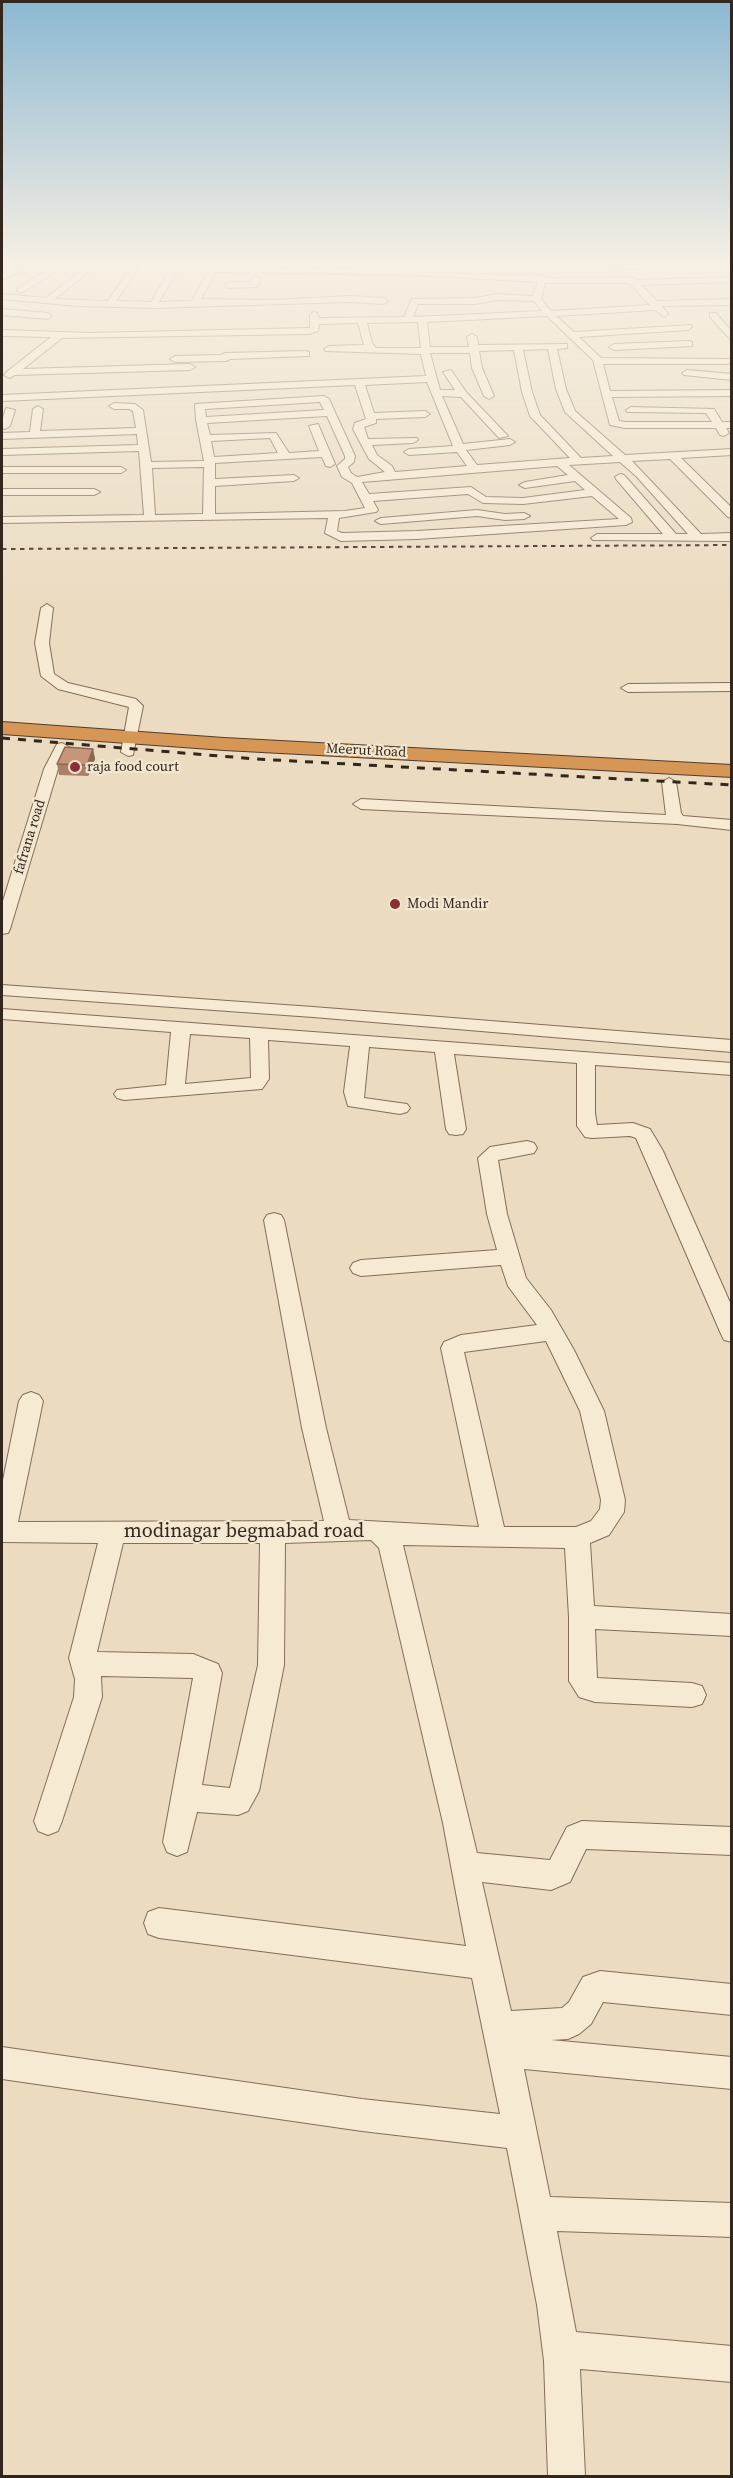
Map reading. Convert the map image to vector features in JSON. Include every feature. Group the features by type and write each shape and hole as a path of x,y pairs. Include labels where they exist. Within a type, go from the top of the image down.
{"highway":[{"name":"Meerut Road","path":"2,728 129,744 732,786"},
{"name":"Meerut Road","path":"2,744 62,747 129,744"},
{"name":"Meerut Road","path":"207,750 732,771"}],"street":[{"path":"24,386 229,379 231,388"},
{"path":"2,398 231,388 258,379"},
{"path":"314,379 350,460 342,466 331,464 314,426"},
{"path":"321,379 434,387 462,394"},
{"path":"432,379 445,429 474,469"},
{"path":"408,452 459,448 507,439 462,394 452,379"},
{"path":"482,379 489,396"},
{"path":"525,379 535,416 578,461"},
{"path":"559,379 570,412 641,475 698,538"},
{"path":"602,379 614,423 632,426 732,425"},
{"path":"358,382 371,417 371,422 358,426 373,456 388,468 392,475"},
{"path":"643,383 646,394"},
{"path":"401,391 434,387"},
{"path":"606,394 732,393"},
{"path":"209,518 214,505 210,462 198,408 202,405 324,399"},
{"path":"114,406 137,408 146,465 150,519"},
{"path":"3,431 25,409 35,434"},
{"path":"631,410 710,411 732,445"},
{"path":"201,420 331,414"},
{"path":"371,417 425,414"},
{"path":"632,426 641,437"},
{"path":"399,429 418,429"},
{"path":"3,431 35,434 140,431"},
{"path":"686,433 701,454"},
{"path":"205,438 272,435 275,436 285,456"},
{"path":"364,442 413,440"},
{"path":"648,446 656,456"},
{"path":"2,452 144,448"},
{"path":"356,481 366,477 732,452"},
{"path":"146,465 325,454"},
{"path":"672,455 732,515"},
{"path":"560,463 597,481 673,538"},
{"path":"342,466 346,475 356,481 367,498 372,510 381,521 387,537"},
{"path":"2,470 121,470"},
{"path":"27,506 45,470"},
{"path":"525,485 597,481 641,475"},
{"path":"211,483 294,478"},
{"path":"367,498 471,490 483,500 524,501 597,481"},
{"path":"387,537 626,522 627,520 597,481"},
{"path":"2,492 27,506 150,519 334,514 372,510"},
{"path":"2,520 27,506 94,492"},
{"path":"381,521 477,513 505,516 563,514"},
{"path":"334,514 331,533 333,536 732,537"},
{"path":"47,608 42,644 48,676 63,686 131,702 136,706 129,744"},
{"path":"628,688 732,687"},
{"name":"fafrana road","path":"2,929 51,769 62,747"},
{"path":"669,782 673,814 678,819"},
{"path":"361,804 678,819 732,825"},
{"path":"2,990 313,1012 732,1046"},
{"path":"2,1014 732,1069"},
{"path":"175,1091 181,1028"},
{"path":"124,1094 257,1083 260,1079 259,1034"},
{"path":"360,1041 355,1101 362,1104 400,1108"},
{"path":"444,1048 456,1130"},
{"path":"586,1057 585,1113 587,1126 592,1132 633,1130 643,1134 653,1150 732,1334"},
{"path":"383,1533 577,1537 600,1528 612,1512 613,1500 599,1432 592,1411 552,1332 516,1280 508,1257 488,1158 497,1152 527,1148"},
{"path":"274,1220 314,1428 339,1530"},
{"path":"361,1268 508,1257"},
{"path":"494,1537 452,1348 461,1343 552,1332"},
{"path":"3,1532 31,1401"},
{"name":"modinagar begmabad road","path":"3,1532 273,1533 371,1530 383,1533 394,1552 486,1964 536,2212 561,2349 567,2476"},
{"path":"48,1821 88,1697 88,1679 82,1664 83,1649 113,1533"},
{"path":"185,1797 233,1802 238,1801 245,1791 271,1665 273,1533"},
{"path":"577,1537 582,1617 582,1674 585,1686 596,1690 692,1695"},
{"path":"582,1617 732,1624"},
{"path":"82,1664 193,1666 206,1670 209,1679 177,1842"},
{"path":"467,1879 551,1875 560,1872 572,1845 577,1837 582,1835 732,1841"},
{"path":"159,1923 401,1956 486,1964"},
{"path":"501,2039 568,2023 580,2013 594,1988 600,1986 732,2000"},
{"path":"501,2039 732,2073"},
{"path":"2,2062 362,2115 520,2133"},
{"path":"536,2212 732,2220"},
{"path":"561,2349 732,2364"}],"building":[{"path":"65,747 93,749 87,765 57,764"}],"railway":[{"path":"2,549 732,545"},
{"path":"2,738 256,759 732,785"}],"place":[{"name":"raja food court","path":"75,767"},
{"name":"Modi Mandir","path":"395,904"}]}
